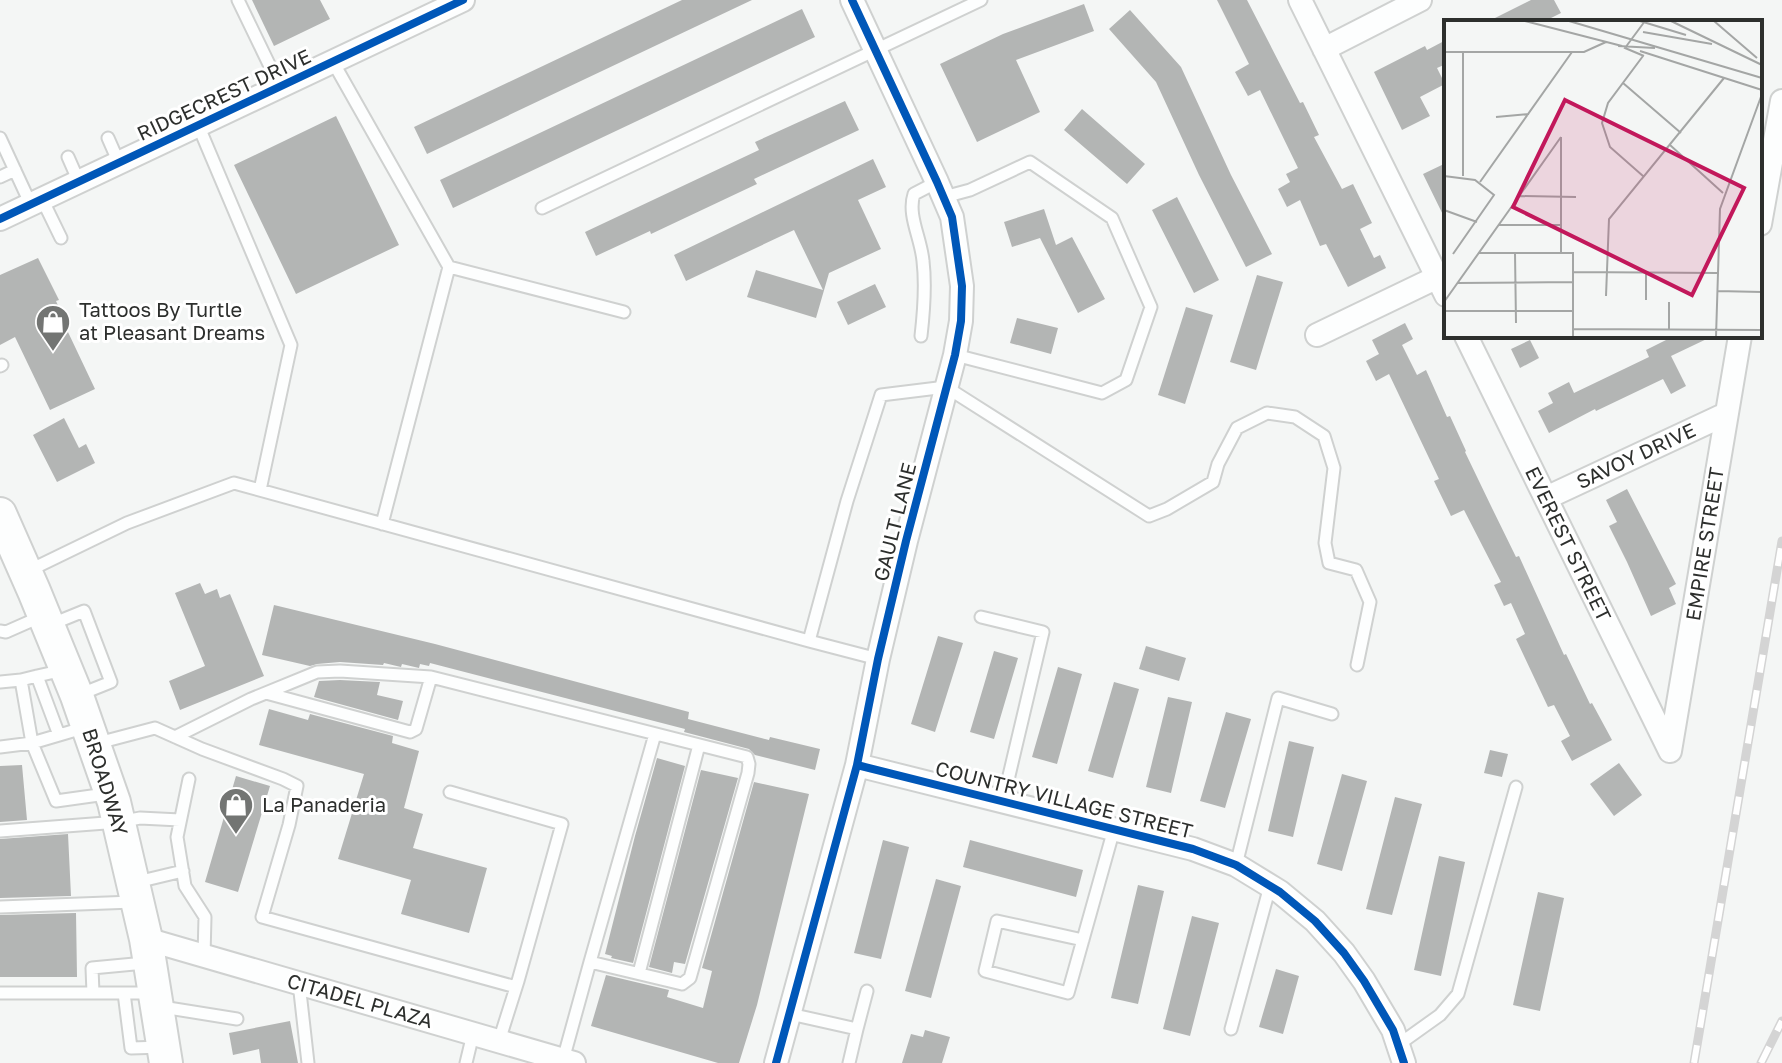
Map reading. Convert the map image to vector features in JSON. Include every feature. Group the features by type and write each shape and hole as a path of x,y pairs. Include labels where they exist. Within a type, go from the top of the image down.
{"main road":[{"name":"BROADWAY","path":"2,525 46,621 60,680 80,735 115,807 135,893 146,979 165,1055"}],"street":[{"name":"GAULT LANE","path":"776,1063 857,765 878,659 961,321 962,286 952,217 852,0"},
{"path":"1300,0 1443,282 1317,335"},
{"path":"1324,49 1420,0"},
{"name":"RIDGECREST DRIVE","path":"0,219 460,1"},
{"path":"1762,208 1774,110"},
{"name":"EVEREST STREET","path":"1467,338 1670,751"},
{"name":"EMPIRE STREET","path":"1670,751 1740,338"},
{"name":"SAVOY DRIVE","path":"1546,498 1726,414"},
{"name":"COUNTRY VILLAGE STREET","path":"857,765 1193,849 1236,865 1270,886 1315,921 1344,953 1393,1030 1401,1054"},
{"name":"CITADEL PLAZA","path":"146,979 204,956 569,1061"}],"lane":[{"path":"238,0 280,87"},
{"path":"542,208 981,0"},
{"path":"333,62 449,267 382,524"},
{"path":"198,125 291,345 260,490"},
{"path":"0,138 15,170 61,238"},
{"path":"108,138 119,163"},
{"path":"68,157 79,182"},
{"path":"921,336 926,294 923,256 910,205 914,194 970,190 1030,162 1112,218 1151,307 1126,380 1102,393 955,355"},
{"path":"0,177 15,170"},
{"path":"449,267 624,312"},
{"path":"809,641 847,501 881,395 946,387 1149,516 1213,482 1237,428 1267,413 1295,417 1324,436 1334,468 1325,543 1329,563 1356,570 1370,602 1357,665"},
{"path":"26,572 127,523 234,483 878,659"},
{"path":"0,631 84,611 111,682 0,682"},
{"path":"981,617 1043,632 1003,801"},
{"path":"175,737 317,672 340,671 431,677 747,757 748,773 690,978 682,984 590,962"},
{"path":"266,693 410,732 416,729 431,677"},
{"path":"21,680 32,743 56,801 115,807 140,818 180,820"},
{"path":"60,680 80,735"},
{"path":"1236,865 1278,698 1332,714"},
{"path":"0,747 155,728 283,779 297,786 262,917 516,987"},
{"path":"569,1061 590,962 655,734"},
{"path":"639,973 699,745"},
{"path":"189,779 177,837 185,886 205,917 204,956"},
{"path":"1401,1054 1458,994 1516,787"},
{"path":"450,792 562,824 499,1041"},
{"path":"0,831 115,807"},
{"path":"1083,940 997,921 985,971 1068,993 1083,940 1114,829"},
{"path":"0,907 135,893 183,871"},
{"path":"1231,1029 1270,886"},
{"path":"93,993 92,968 146,979 237,1019"},
{"path":"0,993 93,993 146,979"},
{"path":"299,983 308,1063"},
{"path":"849,1063 867,991"},
{"path":"790,1014 857,1029"},
{"path":"466,1063 473,1034"}],"building":[{"path":"252,0 320,0 330,19 274,46"},
{"path":"682,0 752,0 427,154 414,127"},
{"path":"1217,0 1247,0 1300,103 1303,102 1319,135 1314,137 1342,189 1353,184 1372,223 1360,229 1374,258 1380,255 1386,268 1348,287 1326,244 1320,246 1300,200 1287,207 1278,189 1290,182 1286,174 1298,168 1260,90 1248,96 1235,72 1249,64"},
{"path":"1531,0 1554,0 1561,13 1547,20 1491,20"},
{"path":"1084,4 1094,31 1016,60 1040,112 977,142 940,64 1003,34"},
{"path":"802,9 815,37 453,208 440,180"},
{"path":"1130,10 1181,67 1272,254 1246,267 1156,82 1109,29"},
{"path":"1444,41 1444,65 1437,68 1444,85 1420,97 1430,116 1402,130 1374,72 1425,46 1427,50"},
{"path":"845,101 859,130 754,179 757,184 596,256 585,232 759,150 755,142"},
{"path":"1082,109 1145,164 1127,184 1064,130"},
{"path":"336,116 399,245 296,294 234,165"},
{"path":"873,159 886,187 858,200 881,249 829,273 816,318 747,297 756,270 823,290 794,230 686,281 674,255"},
{"path":"1444,164 1444,217 1423,174"},
{"path":"1177,197 1219,280 1194,293 1152,210"},
{"path":"1044,209 1056,245 1072,237 1105,299 1078,313 1040,238 1012,247 1004,222"},
{"path":"38,258 59,300 56,301 58,311 95,389 50,410 15,337 0,345 0,275"},
{"path":"1257,275 1283,282 1256,370 1230,362"},
{"path":"875,284 886,307 848,325 837,302"},
{"path":"1186,307 1213,315 1185,404 1158,395"},
{"path":"1017,318 1058,328 1051,354 1010,343"},
{"path":"1405,323 1413,339 1402,345 1417,375 1426,370 1516,557 1519,556 1564,655 1612,740 1572,761 1561,741 1570,736 1554,705 1548,707 1516,639 1525,634 1511,603 1504,606 1494,585 1501,582 1464,510 1451,516 1434,481 1439,479 1389,374 1376,381 1366,361 1379,354 1372,340"},
{"path":"1670,338 1709,338 1671,356 1686,386 1671,394 1663,379 1549,433 1538,411 1553,403 1548,393 1569,382 1574,393 1649,357 1646,350"},
{"path":"1530,340 1539,358 1520,368 1511,349"},
{"path":"64,418 79,448 86,444 95,463 57,482 33,435"},
{"path":"1627,489 1676,584 1669,588 1676,604 1651,616 1609,526 1617,522 1606,500"},
{"path":"200,583 205,594 217,589 220,598 230,594 264,676 180,710 169,681 205,666 175,593"},
{"path":"274,605 435,644 689,712 688,719 769,740 770,737 820,749 815,770 755,755 749,749 684,732 685,729 430,663 429,666 420,664 419,668 402,664 401,667 384,663 340,662 310,666 262,655"},
{"path":"938,636 963,643 935,732 911,724"},
{"path":"1146,646 1186,658 1179,681 1139,669"},
{"path":"994,651 1018,658 994,739 970,732"},
{"path":"1058,667 1082,674 1057,764 1032,757"},
{"path":"319,681 380,682 377,695 403,701 398,720 314,697"},
{"path":"1114,682 1139,689 1113,778 1088,771"},
{"path":"1168,697 1192,702 1171,793 1146,787"},
{"path":"269,709 308,720 310,714 393,736 392,743 419,751 404,808 423,814 413,848 487,868 469,933 401,914 411,880 338,859 364,774 259,745"},
{"path":"1226,712 1251,719 1225,808 1200,801"},
{"path":"1289,741 1314,747 1293,837 1268,831"},
{"path":"1490,750 1508,754 1502,777 1484,773"},
{"path":"657,758 685,766 633,963 605,954"},
{"path":"1619,763 1642,795 1614,816 1590,784"},
{"path":"22,765 27,820 0,822 0,766"},
{"path":"701,770 738,778 685,964 674,962 672,973 649,967"},
{"path":"1342,774 1367,781 1342,871 1317,864"},
{"path":"236,776 270,786 238,892 205,882"},
{"path":"754,782 809,794 757,1005 739,1063 718,1063 591,1026 606,975 669,990 667,997 703,1008 712,971 702,968"},
{"path":"1395,797 1422,804 1392,915 1366,909"},
{"path":"68,834 71,896 0,898 0,839"},
{"path":"883,840 909,847 881,959 854,953"},
{"path":"970,840 1083,870 1076,897 963,867"},
{"path":"1439,856 1465,862 1441,976 1414,970"},
{"path":"936,879 961,886 931,998 905,991"},
{"path":"1138,885 1164,891 1138,1004 1111,998"},
{"path":"1538,892 1564,898 1540,1011 1513,1005"},
{"path":"76,913 77,977 0,977 0,915"},
{"path":"1192,916 1219,923 1190,1036 1163,1029"},
{"path":"1276,969 1299,976 1283,1034 1259,1027"},
{"path":"290,1021 298,1063 261,1063 259,1049 233,1055 229,1033"},
{"path":"925,1030 950,1037 942,1063 902,1063 911,1034 923,1037"}],"railway":[{"path":"1694,1063 1782,541"},
{"path":"1761,1063 1782,1021"}],"cycle path":[{"path":"0,219 463,0"},
{"path":"776,1063 857,765 878,659 961,321 962,286 952,217 852,0"},
{"path":"857,765 1193,849 1236,865 1280,892 1315,921 1344,953 1393,1030 1404,1063"}],"place":[{"name":"Tattoos By Turtle at Pleasant Dreams","path":"53,353"},
{"name":"La Panaderia","path":"236,836"}]}
